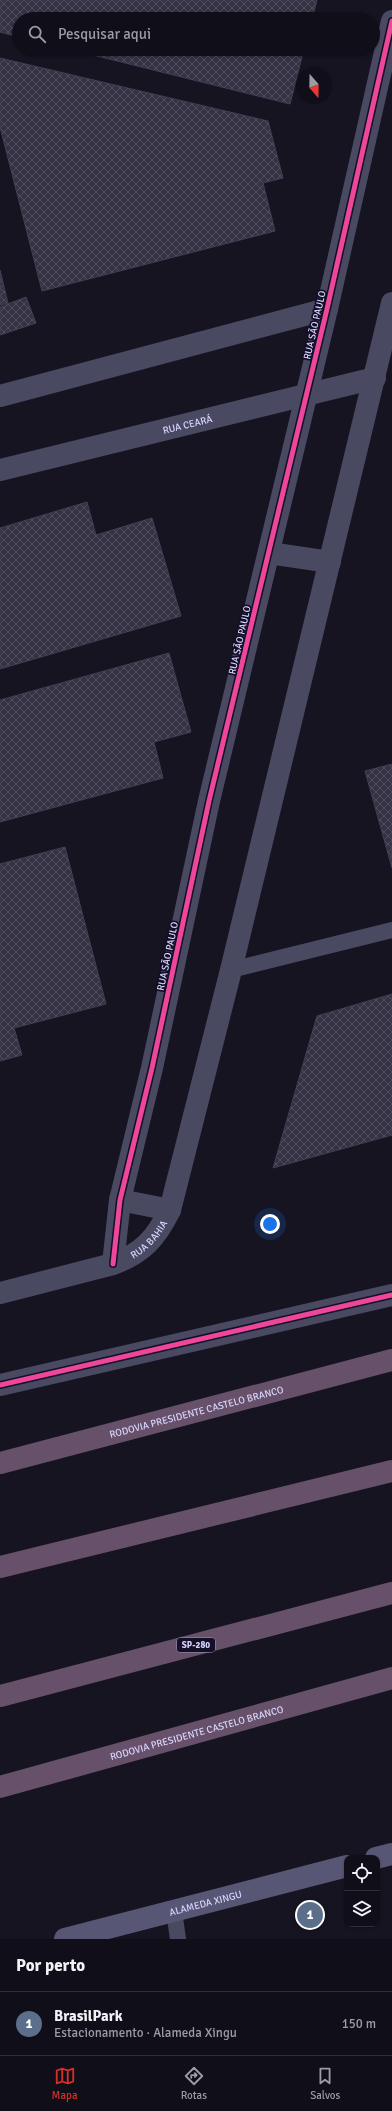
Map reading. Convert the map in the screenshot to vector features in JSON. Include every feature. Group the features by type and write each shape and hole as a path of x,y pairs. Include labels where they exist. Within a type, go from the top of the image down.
{"highway":[{"name":"RODOVIA PRESIDENTE CASTELO BRANCO","path":"0,1463 392,1360"},
{"path":"0,1567 392,1471"},
{"name":"SP-280","path":"0,1696 392,1593"},
{"name":"RODOVIA PRESIDENTE CASTELO BRANCO","path":"0,1787 392,1678"}],"main road":[{"path":"380,1857 392,1854"},
{"name":"ALAMEDA XINGU","path":"64,1939 344,1867"}],"street":[{"name":"RUA SÃO PAULO","path":"113,1264 120,1200 152,1068 209,801 327,309 392,21"},
{"path":"231,970 392,303"},
{"path":"0,396 327,309"},
{"name":"RUA CEARÁ","path":"0,470 375,378"},
{"path":"269,553 330,562"},
{"name":"RUA BAHIA","path":"0,1293 113,1264 130,1258 147,1244 160,1229 170,1210 231,970"},
{"path":"120,1200 170,1210"},
{"path":"0,1385 392,1295"}],"lane":[{"path":"231,970 392,930"},
{"path":"174,1911 178,1939"}],"building":[{"path":"0,0 317,0 314,12 12,12 12,35 0,32"},
{"path":"97,56 302,56 299,68 296,68 296,80 290,104"},
{"path":"0,58 268,121 283,178 263,183 275,231 42,291 0,127"},
{"path":"0,270 8,303 0,305"},
{"path":"26,297 36,323 0,335 0,307"},
{"path":"87,502 96,535 152,518 181,616 0,669 0,528"},
{"path":"169,653 191,732 154,742 163,778 0,822 0,700"},
{"path":"392,764 392,868 365,771"},
{"path":"65,847 106,1004 14,1028 22,1055 0,1061 0,864"},
{"path":"392,994 392,1135 273,1168 317,1016"}],"cycle path":[{"path":"113,1264 120,1200 152,1068 209,801 327,309 392,21"},
{"path":"0,1385 392,1295"}],"place":[{"name":"BrasilPark","path":"310,1915"}]}
